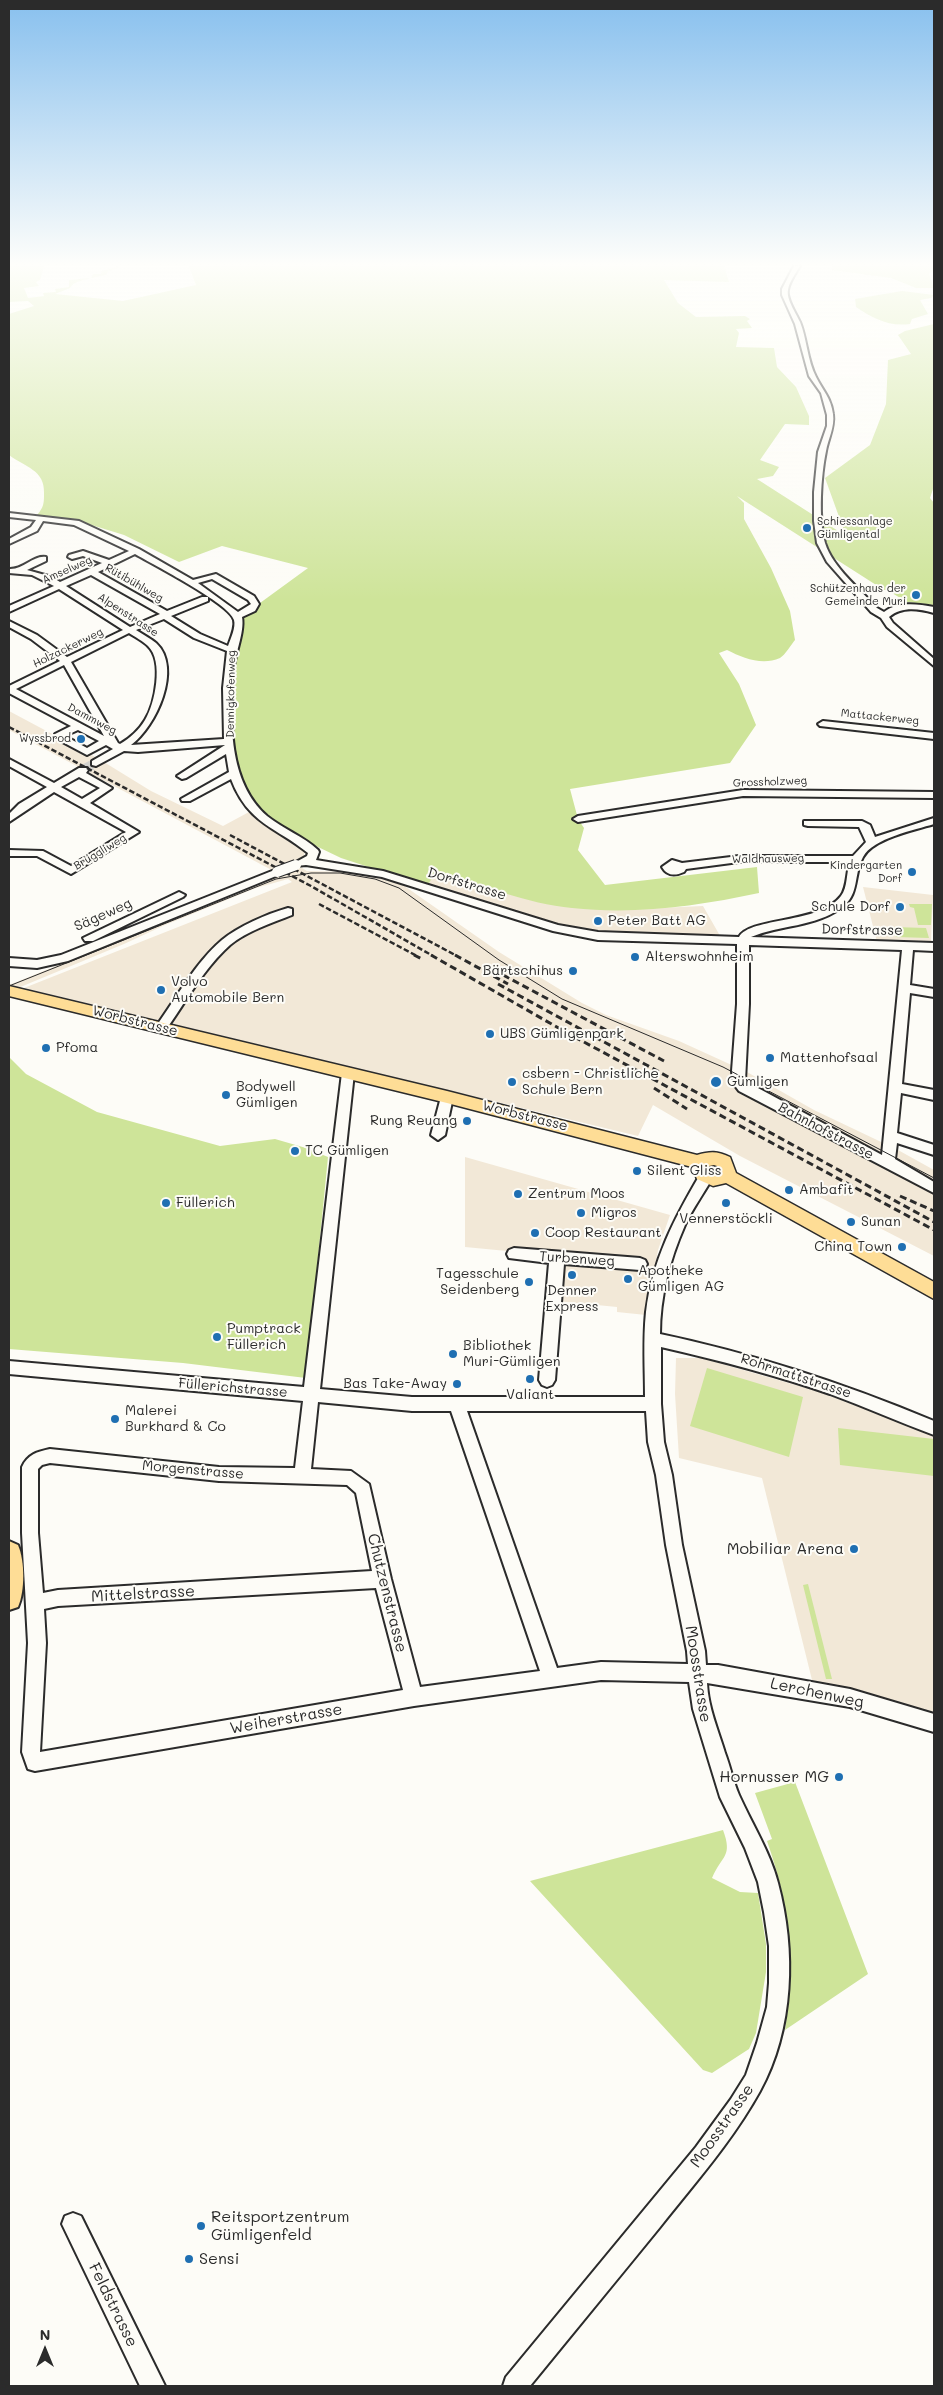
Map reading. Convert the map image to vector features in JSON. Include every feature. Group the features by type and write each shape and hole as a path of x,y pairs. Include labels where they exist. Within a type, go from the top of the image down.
{"highway":[{"path":"9,1553 9,1598"}],"main road":[{"name":"Worbstrasse","path":"11,993 447,1097 704,1170"},
{"path":"704,1170 718,1179 726,1175 934,1291"}],"street":[{"path":"814,378 824,393 830,415 830,426 822,452 818,492 818,521 821,543 830,560 874,610 884,616 890,625 934,663"},
{"path":"9,516 41,518 79,524 136,551 191,583 226,604 237,616 252,610 255,604 251,598 213,576 191,583"},
{"path":"9,542 34,529 41,518"},
{"name":"Amselweg","path":"9,609 136,551"},
{"path":"72,557 82,553 109,563"},
{"path":"19,571 44,559 39,559"},
{"name":"Alpenstrasse","path":"9,571 39,575 59,586 153,645 158,653 161,666 160,689 157,710 148,726 114,744 96,763"},
{"name":"Rütibühlweg","path":"92,571 165,615"},
{"name":"Holzackerweg","path":"9,689 128,630 205,599"},
{"path":"884,616 894,610 907,607 934,610"},
{"path":"165,615 196,636 231,650"},
{"name":"Dennigkofenweg","path":"237,616 238,624 231,650 229,745 234,774 240,790 262,816 276,828 314,852 314,857 301,864"},
{"path":"9,624 34,637 66,661 114,744 87,752 58,736 78,726"},
{"name":"Dammweg","path":"9,689 114,744 138,749 229,745"},
{"name":"Mattackerweg","path":"823,724 934,736"},
{"path":"182,776 229,745"},
{"path":"153,759 172,747"},
{"name":"Brüggliweg","path":"9,762 80,804 134,832 71,871 35,852 9,853"},
{"path":"9,819 18,810 81,772 107,788 80,804"},
{"path":"186,798 234,774"},
{"path":"195,782 206,788"},
{"name":"Grossholzweg","path":"578,819 743,793 934,795"},
{"path":"743,942 748,934 814,917 835,908 852,888 856,860 864,848 872,843 934,821"},
{"path":"808,823 858,823 866,827 872,843"},
{"name":"Waldhausweg","path":"681,866 738,858 841,858 856,860"},
{"name":"Dorfstrasse","path":"9,962 40,964 64,958 301,864 384,874 577,933 598,936 934,947"},
{"name":"Sägeweg","path":"40,964 45,957 112,928 179,895"},
{"path":"161,1028 210,960 227,942 253,927 288,912"},
{"name":"Bahnhofstrasse","path":"743,942 739,1083 744,1088 934,1188"},
{"path":"892,1166 888,1160 908,946"},
{"path":"904,988 934,993"},
{"path":"302,1476 348,1073"},
{"path":"895,1087 934,1095"},
{"path":"438,1136 447,1097"},
{"path":"890,1136 934,1150"},
{"name":"Moosstrasse","path":"515,2386 704,2155 744,2098 754,2081 768,2044 780,1982 779,1946 768,1882 754,1842 730,1798 709,1733 698,1690 696,1652 674,1545 664,1475 656,1442 653,1404 652,1339 655,1295 664,1258 704,1170"},
{"name":"Turbenweg","path":"514,1254 640,1264"},
{"path":"547,1380 557,1258"},
{"name":"Rohrmattstrasse","path":"652,1339 719,1353 802,1376 874,1402 934,1428"},
{"name":"Füllerichstrasse","path":"9,1367 412,1404 653,1404"},
{"path":"457,1405 552,1677"},
{"name":"Morgenstrasse","path":"35,1603 32,1572 29,1473 33,1462 42,1457 50,1456 220,1474 350,1478 363,1489"},
{"name":"Chutzenstrasse","path":"363,1489 382,1579 414,1697"},
{"name":"Mittelstrasse","path":"35,1603 58,1598 382,1579"},
{"name":"Weiherstrasse","path":"35,1603 37,1642 31,1752 34,1762 414,1697 552,1677 601,1671 698,1672"},
{"name":"Lerchenweg","path":"698,1672 850,1698 934,1723"},
{"name":"Feldstrasse","path":"73,2224 153,2386"}],"shaded area":[{"path":"9,711 99,759 151,791 223,826 249,812 272,830 305,851 304,856 292,862 307,871 357,872 403,885 499,952 582,1003 606,1015 679,1041 747,1072 814,1110 898,1150 934,1170 934,1182 899,1164 885,1164 934,1191 934,1256 740,1156 653,1105 638,1136 24,988 292,882 288,879 256,888 18,988 9,985 281,875 9,730"},
{"path":"435,872 493,888 613,910 703,906 723,941 577,933 427,886"},
{"name":"Schule Dorf","path":"863,887 933,895 931,942 877,942"},
{"path":"465,1157 670,1215 658,1250 646,1315 617,1312 617,1307 556,1301 559,1256 465,1247"},
{"path":"676,1358 701,1358 817,1391 934,1435 934,1715 905,1704 813,1684 762,1478 679,1458 675,1394"}],"green space":[{"path":"9,378 787,378 796,387 809,416 809,425 785,424 760,460 779,467 773,476 757,479 846,536 825,478 870,445 886,404 887,378 934,378 934,486 930,498 934,503 934,605 907,602 884,590 737,496 744,503 744,519 771,568 790,611 795,640 782,657 773,660 753,660 727,650 719,653 739,684 756,725 730,763 570,789 578,819 584,828 578,850 605,885 757,867 759,893 713,902 666,908 596,910 555,906 521,898 436,872 427,886 341,858 316,846 265,815 232,768 229,659 238,624 260,603 308,568 222,546 179,562 124,535 72,519 37,515 44,502 41,479 33,470 9,455"},
{"path":"909,904 932,904 931,925 918,925 914,908 910,907"},
{"path":"893,927 926,928 929,938 896,937"},
{"name":"Füllerich","path":"9,1057 26,1074 97,1112 220,1146 275,1139 328,1157 306,1378 183,1363 9,1349"},
{"path":"707,1368 803,1397 789,1457 690,1426"},
{"path":"838,1428 934,1439 934,1476 840,1465"},
{"path":"808,1584 832,1679 826,1679 803,1585"},
{"path":"795,1782 868,1974 785,2030 790,1981 789,1934 781,1889 767,1841 772,1839 755,1793"},
{"path":"723,1830 727,1851 712,1878 740,1892 758,1893 766,1944 766,1972 756,2033 749,2049 712,2073 703,2070 530,1881"}],"tunnel":[{"path":"83,770 96,763"}],"tram line":[{"path":"9,986 276,879 311,873 340,873 375,879 399,888 499,960 562,999 723,1067 934,1178"}],"railway":[{"path":"9,727 311,886 433,956"},
{"path":"230,835 457,956"},
{"path":"319,904 417,956"},
{"path":"414,955 422,959"},
{"path":"431,955 569,1034 934,1230"},
{"path":"455,955 508,984"},
{"path":"503,975 664,1061"},
{"path":"498,984 934,1222"},
{"path":"654,1088 687,1109"},
{"path":"900,1196 934,1211"}],"place":[{"name":"Schiessanlage Gümligental","path":"807,528"},
{"name":"Schützenhaus der Gemeinde Muri","path":"916,595"},
{"name":"Wyssbrod","path":"81,739"},
{"name":"Kindergarten Dorf","path":"912,872"},
{"name":"Schule Dorf","path":"900,907"},
{"name":"Peter Batt AG","path":"598,921"},
{"name":"Alterswohnheim","path":"635,957"},
{"name":"Bärtschihus","path":"573,971"},
{"name":"Volvo Automobile Bern","path":"161,990"},
{"name":"UBS Gümligenpark","path":"490,1034"},
{"name":"Pfoma","path":"46,1048"},
{"name":"Mattenhofsaal","path":"770,1058"},
{"name":"csbern - Christliche Schule Bern","path":"512,1082"},
{"name":"Gümligen","path":"716,1082"},
{"name":"Bodywell Gümligen","path":"226,1095"},
{"name":"Rung Reuang","path":"467,1121"},
{"name":"TC Gümligen","path":"295,1151"},
{"name":"Silent Gliss","path":"637,1171"},
{"name":"Ambafit","path":"789,1190"},
{"name":"Zentrum Moos","path":"518,1194"},
{"name":"Füllerich","path":"166,1203"},
{"name":"Vennerstöckli","path":"726,1203"},
{"name":"Migros","path":"581,1213"},
{"name":"Sunan","path":"851,1222"},
{"name":"Coop Restaurant","path":"535,1233"},
{"name":"China Town","path":"902,1247"},
{"name":"Denner Express","path":"572,1275"},
{"name":"Apotheke Gümligen AG","path":"628,1279"},
{"name":"Tagesschule Seidenberg","path":"529,1282"},
{"name":"Pumptrack Füllerich","path":"217,1337"},
{"name":"Bibliothek Muri-Gümligen","path":"453,1354"},
{"name":"Valiant","path":"530,1379"},
{"name":"Bas Take-Away","path":"457,1384"},
{"name":"Malerei Burkhard & Co","path":"115,1419"},
{"name":"Mobiliar Arena","path":"854,1549"},
{"name":"Hornusser MG","path":"839,1777"},
{"name":"Reitsportzentrum Gümligenfeld","path":"201,2226"},
{"name":"Sensi","path":"189,2259"}]}
